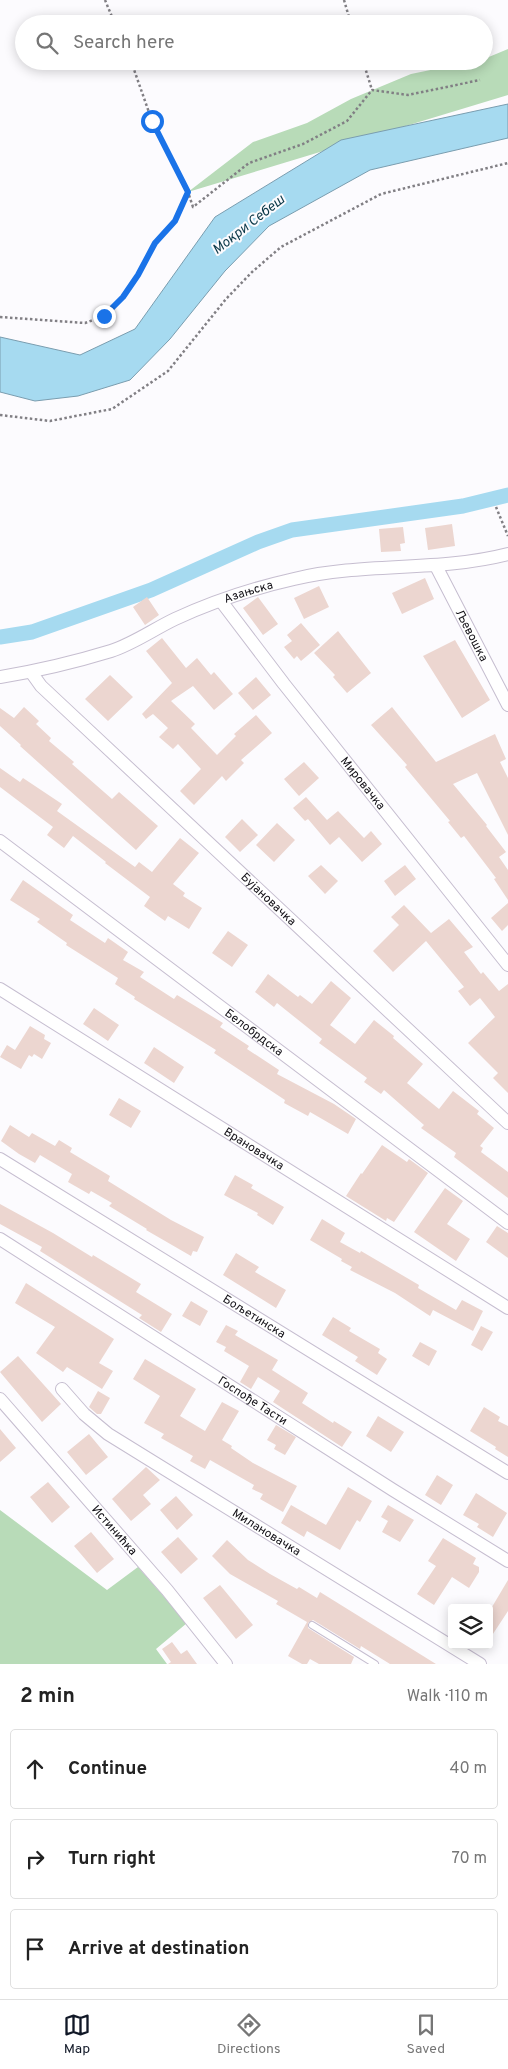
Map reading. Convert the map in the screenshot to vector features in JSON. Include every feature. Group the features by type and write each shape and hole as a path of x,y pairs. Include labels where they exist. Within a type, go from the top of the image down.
{"street":[{"name":"Азањска","path":"0,676 31,672 111,651 174,620 221,601 293,579 320,574 436,566 483,560 508,554"},
{"name":"Љевошка","path":"436,566 508,705"},
{"name":"Мировачка","path":"221,601 284,684 508,965"},
{"name":"Бујановачка","path":"31,672 41,686 508,1123"},
{"name":"Белобрдска","path":"0,841 508,1223"},
{"name":"Врановачка","path":"0,990 508,1308"},
{"name":"Бољетинска","path":"0,1160 508,1473"},
{"name":"Госпође Тасти","path":"0,1239 393,1490 508,1561"},
{"name":"Милановачка","path":"62,1389 84,1414 108,1434 480,1664"},
{"name":"Истинићка","path":"0,1399 167,1590 226,1664"}],"lane":[{"path":"312,1625 375,1664"}],"path":[{"path":"105,0 111,15"},
{"path":"344,0 348,15"},
{"path":"134,70 152,121 188,192 193,207 249,163 303,144 347,120 372,90"},
{"path":"366,70 372,90"},
{"path":"372,90 408,95 480,80"},
{"path":"0,415 50,420 112,409 168,371 226,299 252,272 281,247 381,194 508,163"},
{"path":"0,317 85,323 104,316 123,297 138,275 155,243 175,221 188,192"},
{"path":"496,507 508,536"}],"green space":[{"path":"508,49 508,95 188,192 253,142 307,123 351,99 411,74 430,70 493,70 493,55"},
{"path":"0,1510 107,1590 138,1567 187,1623 156,1649 167,1664 0,1664"}],"water":[{"name":"Мокри Себеш","path":"508,104 508,138 370,170 269,226 225,271 170,339 130,380 78,396 35,401 0,392 0,337 80,355 135,329 215,217 341,140"}],"building":[{"path":"452,524 455,546 428,550 425,528"},
{"path":"403,527 405,543 400,544 401,551 381,552 379,529"},
{"path":"425,578 434,599 402,614 392,593"},
{"path":"319,586 329,607 304,619 294,598"},
{"path":"147,597 159,615 145,625 133,607"},
{"path":"258,597 278,624 263,635 243,608"},
{"path":"301,623 320,645 301,661 297,656 294,659 284,647 292,641 287,635"},
{"path":"338,631 371,673 347,693 333,677 335,675 314,653"},
{"path":"162,638 186,668 197,658 211,675 214,672 233,694 214,710 193,686 171,701 195,724 191,728 217,755 236,736 234,734 256,715 272,733 241,760 244,763 226,781 222,776 194,805 180,791 201,769 178,744 173,749 159,737 168,728 153,714 146,719 142,714 172,683 146,651"},
{"path":"455,640 490,700 462,718 423,656"},
{"path":"110,675 133,697 108,721 85,699"},
{"path":"256,677 271,695 253,710 238,693"},
{"path":"24,707 39,721 36,724 51,738 49,741 74,762 72,764 112,799 119,792 158,826 136,850 0,726 0,708 14,718"},
{"path":"392,707 436,762 495,734 506,759 500,762 508,778 508,835 477,773 453,784 487,825 506,852 499,857 508,870 508,900 494,879 496,878 464,836 461,838 448,822 450,821 405,767 407,765 371,725"},
{"path":"304,762 319,778 299,796 284,779"},
{"path":"0,768 20,782 23,778 62,804 57,811 135,867 139,862 152,872 180,838 199,853 173,884 185,893 183,896 202,908 189,929 168,916 165,921 144,906 150,897 73,836 64,848 47,835 53,827 0,787"},
{"path":"306,797 327,820 338,811 364,838 371,831 382,844 362,862 339,837 330,845 308,819 305,821 293,808"},
{"path":"242,819 258,835 240,852 225,837"},
{"path":"277,823 295,840 274,862 256,845"},
{"path":"321,865 338,881 325,894 308,876"},
{"path":"405,865 416,879 395,896 384,881"},
{"path":"23,880 73,915 70,920 105,943 108,938 128,952 123,960 144,972 140,977 174,999 177,995 223,1023 220,1027 249,1046 247,1049 279,1070 277,1074 334,1104 356,1119 348,1134 310,1112 308,1116 284,1103 285,1100 214,1053 216,1050 134,999 135,997 115,984 118,978 66,945 67,943 37,922 40,919 10,900"},
{"path":"508,903 508,925 502,931 491,918"},
{"path":"404,905 431,933 449,919 473,947 464,952 481,974 483,972 499,991 508,984 508,1093 493,1078 498,1073 468,1043 495,1017 480,998 470,1006 458,991 464,987 426,941 393,972 373,951 399,925 391,917"},
{"path":"228,931 248,945 232,967 212,953"},
{"path":"268,974 298,997 300,995 312,1004 331,981 351,998 330,1025 355,1044 374,1020 423,1064 407,1083 439,1109 453,1091 479,1111 477,1114 494,1128 480,1146 483,1148 481,1152 508,1172 508,1198 454,1157 456,1153 421,1128 424,1125 384,1090 381,1094 364,1082 367,1078 319,1043 322,1039 277,1003 274,1007 255,992"},
{"path":"94,1008 119,1025 108,1041 83,1024"},
{"path":"30,1026 45,1035 44,1039 51,1043 42,1059 34,1054 32,1057 29,1055 21,1069 0,1057 7,1045 15,1050"},
{"path":"154,1047 184,1067 174,1083 144,1063"},
{"path":"119,1098 141,1111 131,1128 109,1115"},
{"path":"10,1125 29,1137 32,1133 55,1146 59,1140 72,1148 70,1152 110,1176 108,1181 171,1220 204,1237 197,1252 193,1251 191,1256 109,1206 112,1203 91,1191 89,1194 68,1182 72,1174 40,1155 35,1163 19,1154 1,1141"},
{"path":"382,1145 407,1162 409,1159 428,1173 394,1222 387,1218 386,1221 346,1196"},
{"path":"235,1175 253,1185 251,1188 284,1207 273,1225 257,1215 258,1213 224,1195"},
{"path":"445,1188 463,1201 447,1224 470,1239 456,1261 414,1232"},
{"path":"0,1204 92,1257 93,1255 141,1284 136,1292 172,1314 161,1332 139,1318 142,1315 40,1251 42,1247 0,1224"},
{"path":"322,1219 345,1233 340,1242 360,1253 361,1251 419,1285 418,1288 456,1310 462,1300 483,1311 473,1331 433,1310 430,1316 395,1293 350,1270 352,1267 341,1261 342,1259 310,1240"},
{"path":"497,1226 508,1233 508,1258 486,1242"},
{"path":"236,1253 259,1267 255,1272 286,1290 276,1308 223,1275"},
{"path":"26,1283 114,1339 99,1363 113,1371 102,1389 67,1367 63,1372 36,1353 55,1327 15,1303"},
{"path":"191,1301 208,1311 200,1326 182,1316"},
{"path":"333,1317 351,1328 349,1331 380,1349 378,1353 387,1359 377,1375 355,1361 358,1357 322,1335"},
{"path":"226,1325 238,1331 235,1335 278,1360 272,1370 308,1393 302,1403 333,1423 334,1421 352,1432 342,1447 273,1402 280,1391 258,1377 251,1389 240,1382 249,1366 224,1351 226,1347 216,1342"},
{"path":"481,1326 493,1332 482,1351 471,1345"},
{"path":"420,1342 437,1351 429,1366 412,1356"},
{"path":"18,1356 61,1404 42,1422 0,1372"},
{"path":"145,1359 196,1389 180,1416 205,1431 222,1402 239,1411 222,1440 253,1463 297,1486 283,1512 260,1499 263,1494 252,1489 254,1485 210,1460 205,1469 190,1461 193,1456 161,1438 164,1434 144,1423 160,1396 133,1379"},
{"path":"98,1391 110,1398 101,1414 97,1414 89,1407"},
{"path":"484,1407 500,1417 498,1421 508,1426 508,1457 470,1431"},
{"path":"378,1416 404,1432 391,1452 366,1436"},
{"path":"276,1425 296,1437 285,1455 274,1449 276,1445 267,1440"},
{"path":"0,1429 16,1448 0,1462"},
{"path":"89,1434 108,1457 86,1475 67,1452"},
{"path":"146,1467 160,1480 143,1495 151,1504 131,1521 112,1499"},
{"path":"437,1475 453,1485 441,1505 425,1495"},
{"path":"48,1482 70,1507 52,1523 30,1497"},
{"path":"348,1487 372,1501 360,1522 357,1520 340,1550 307,1531 304,1537 281,1523 291,1505 326,1525"},
{"path":"476,1493 507,1513 493,1537 477,1527 479,1524 463,1515"},
{"path":"176,1496 193,1515 177,1530 160,1510"},
{"path":"388,1505 414,1520 400,1542 382,1532 388,1521 381,1517"},
{"path":"91,1532 114,1559 97,1573 74,1546"},
{"path":"178,1537 198,1559 181,1574 161,1552"},
{"path":"443,1538 476,1558 473,1564 479,1567 479,1572 469,1588 452,1577 434,1605 417,1594 436,1566 428,1561"},
{"path":"227,1540 248,1560 270,1574 297,1589 299,1587 317,1598 320,1592 436,1664 390,1664 361,1646 360,1649 313,1620 308,1623 308,1628 354,1657 351,1664 319,1664 310,1659 307,1664 302,1664 288,1656 307,1622 276,1604 278,1601 230,1574 212,1556"},
{"path":"508,1580 508,1611 493,1634 493,1605"},
{"path":"220,1585 253,1625 236,1639 203,1598"},
{"path":"172,1642 181,1654 187,1650 197,1664 168,1664 171,1662 162,1649"}],"waterway":[{"path":"0,637 32,632 151,590 258,542 292,530 463,506 508,495"}],"route":[{"path":"104,316 123,297 138,275 155,243 175,221 188,192 152,121"}]}
